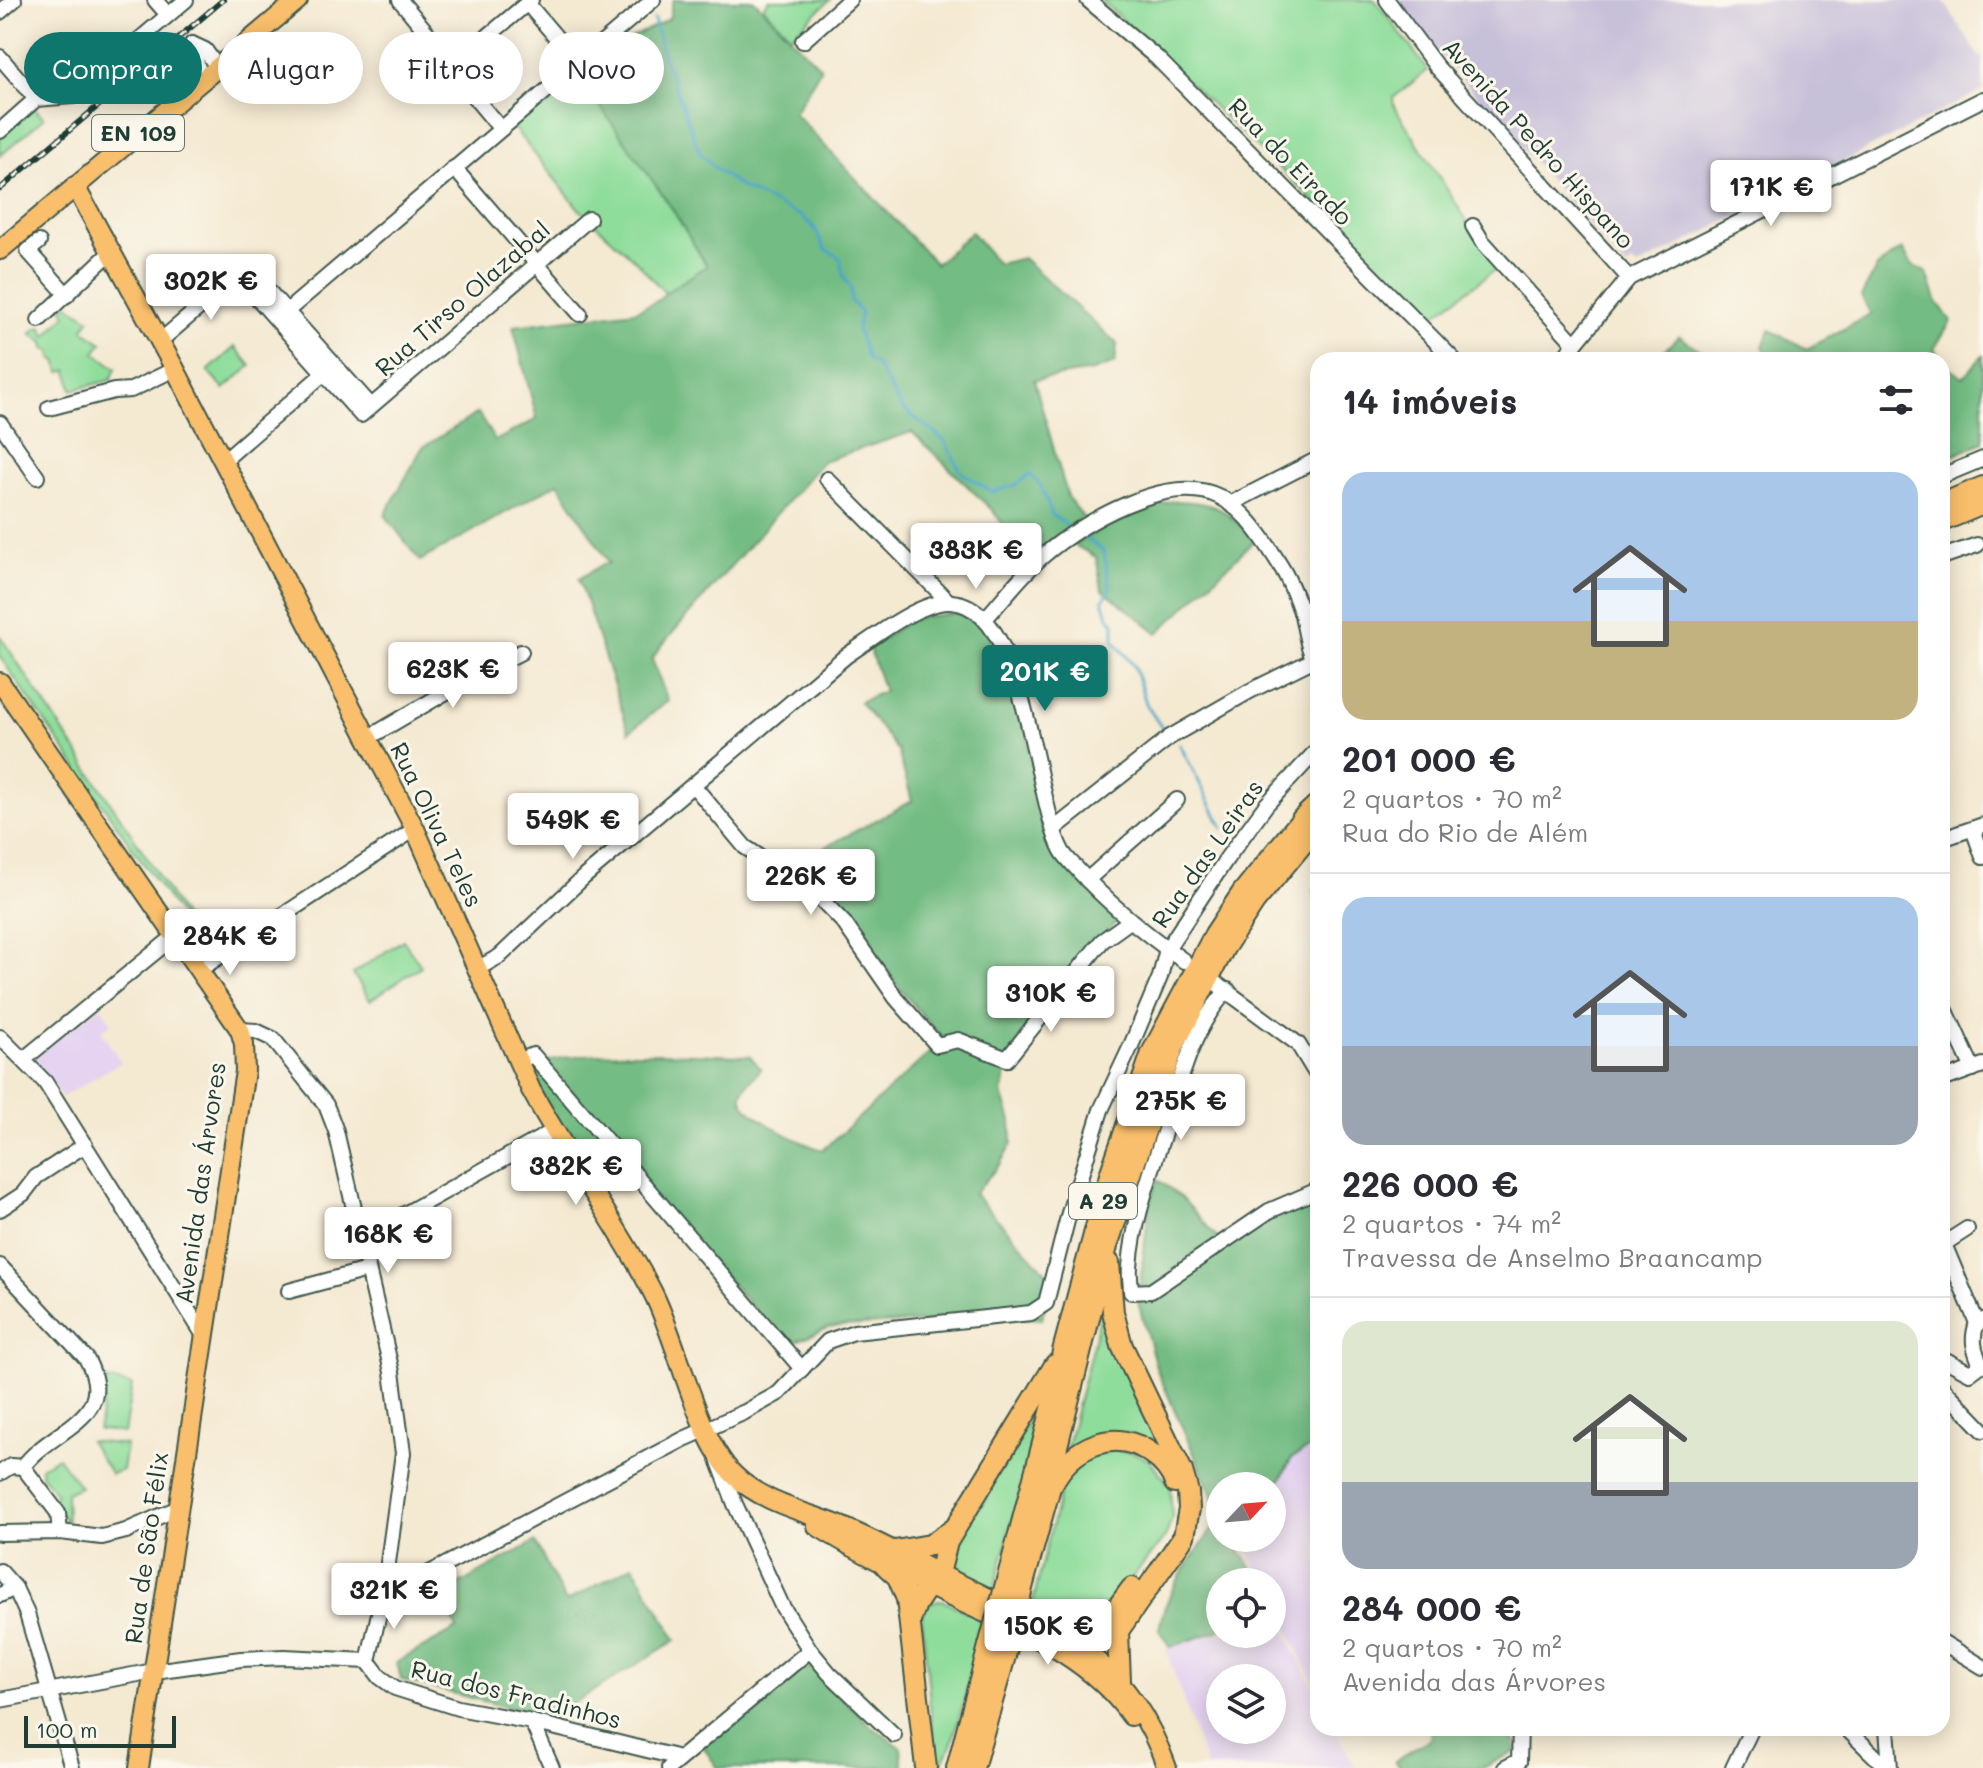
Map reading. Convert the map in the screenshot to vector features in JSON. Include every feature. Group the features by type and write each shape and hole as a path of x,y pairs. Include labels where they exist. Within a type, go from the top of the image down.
{"highway":[{"path":"1950,501 1983,487"},
{"path":"1950,518 1983,504"},
{"name":"A 29","path":"973,1768 1063,1351 1110,1175 1152,1053 1215,934 1243,892 1310,811"},
{"name":"A 29","path":"1017,1574 1049,1491 1055,1454 1107,1246 1173,1047 1224,948 1255,901 1310,835"},
{"path":"1090,1663 1091,1643 1113,1624 1184,1536 1189,1509 1182,1471 1122,1346 1113,1312 1107,1246"},
{"path":"909,1622 916,1604 936,1580 947,1542 1063,1351"},
{"path":"1049,1491 1058,1472 1072,1457 1090,1445 1108,1439 1127,1441 1145,1448 1161,1460 1172,1474 1178,1492 1178,1516 1173,1535 1113,1624 1120,1681"},
{"path":"926,1768 909,1622 902,1586 891,1558 930,1545 957,1527"},
{"path":"1049,1626 1113,1624"},
{"name":"A 29","path":"957,1768 997,1651"}],"main road":[{"name":"EN 109","path":"259,32 298,0"},
{"name":"EN 109","path":"202,79 217,67"},
{"name":"EN 109","path":"0,250 172,104"},
{"name":"Rua Oliva Teles","path":"75,186 175,369 415,829 518,1061 553,1131 652,1290 715,1449 732,1474 753,1490 936,1580 1067,1655 1090,1663 1120,1681 1144,1718 1167,1768"},
{"name":"Avenida das Árvores","path":"0,682 240,1030 245,1071 203,1334"},
{"name":"Rua de São Félix","path":"139,1768 203,1334"},
{"name":"Rua Oliva Teles","path":"960,1593 1049,1626 1090,1663 1128,1711 1157,1768"}],"street":[{"path":"0,12 14,0"},
{"path":"155,0 168,15"},
{"path":"148,32 186,0"},
{"path":"400,0 426,32"},
{"path":"615,32 653,0"},
{"path":"803,41 849,0"},
{"name":"Rua do Eirado","path":"1088,0 1157,58 1446,352"},
{"name":"Avenida Pedro Hispano","path":"1387,0 1436,66 1629,278"},
{"path":"493,32 529,2 553,32"},
{"path":"202,55 207,64 217,67"},
{"path":"0,57 24,85"},
{"path":"287,311 539,96"},
{"path":"1568,352 1629,278 1983,99"},
{"path":"0,131 30,104"},
{"path":"480,104 500,128"},
{"path":"454,168 580,314"},
{"name":"Rua Tirso Olazabal","path":"328,369 287,311 247,267 237,275 366,411 589,219"},
{"path":"1473,226 1491,251 1575,344"},
{"path":"39,242 28,251 67,295"},
{"path":"39,320 112,251"},
{"path":"160,341 237,275"},
{"path":"49,408 114,391 131,390 175,369"},
{"path":"223,461 328,369"},
{"path":"0,423 37,477"},
{"path":"1950,473 1983,459"},
{"path":"1230,504 1310,463"},
{"path":"827,479 949,602 966,607 985,619 1000,641 1018,684 1054,829 1063,852 1130,921 1184,961"},
{"path":"985,619 1041,557 1075,531 1124,504 1164,492 1185,491 1218,496 1254,527 1283,571 1301,612 1310,643"},
{"path":"1950,554 1977,545"},
{"path":"477,969 500,956 584,877 846,656 925,608 949,602"},
{"path":"1301,612 1310,608"},
{"path":"368,738 521,652"},
{"path":"1054,829 1170,737 1250,691 1310,666"},
{"name":"Rua das Leiras","path":"384,1592 405,1586 684,1439 779,1393 828,1341 854,1332 1031,1313 1046,1303 1069,1213 1101,1110 1142,1020 1167,949 1266,805 1310,758"},
{"path":"693,785 745,847 816,894 844,923 896,998 937,1045 958,1040 1007,1059 1102,941 1130,921"},
{"path":"1087,880 1177,800"},
{"path":"1950,836 1978,827 1983,857"},
{"path":"199,970 415,829"},
{"path":"24,1059 176,935"},
{"path":"1310,1064 1298,1044 1223,987 1184,1072 1142,1203 1129,1268 1131,1292 1151,1291 1269,1211 1310,1193"},
{"path":"1950,1016 1978,1067 1950,1077"},
{"path":"0,1700 154,1671 241,1659 284,1657 368,1661 384,1592 403,1453 392,1372 336,1131 326,1105 273,1039 256,1031 240,1030"},
{"path":"0,1037 45,1082 203,1334"},
{"path":"518,1061 533,1055 802,1369"},
{"path":"360,1239 553,1131"},
{"path":"0,1209 23,1194 36,1177 85,1145"},
{"path":"1950,1240 1967,1229"},
{"path":"1950,1259 1980,1321 1973,1342 1981,1365 1970,1373 1950,1362"},
{"path":"0,1266 86,1358 95,1373 96,1389 90,1409 31,1455 23,1467"},
{"path":"289,1291 367,1270"},
{"path":"183,1302 196,1304 209,1299"},
{"path":"1950,1395 1983,1430"},
{"name":"Rua Oliva Teles","path":"715,1449 724,1477 782,1606 829,1673 894,1735"},
{"path":"0,1473 11,1466 23,1467 58,1513 60,1532"},
{"path":"740,1512 740,1498 753,1490"},
{"path":"0,1533 60,1532 102,1537 126,1531 176,1509"},
{"path":"0,1571 15,1588 27,1614 72,1768"},
{"path":"0,1595 15,1588"},
{"path":"1950,1647 1983,1667"},
{"path":"674,1763 810,1650"},
{"name":"Rua dos Fradinhos","path":"368,1661 380,1677 395,1688 458,1708 532,1722 674,1763"},
{"path":"532,1722 552,1768"},
{"path":"1505,1768 1522,1764 1520,1736"},
{"path":"1733,1768 1748,1736"},
{"path":"1854,1736 1888,1768"},
{"path":"1887,1736 1888,1768"}],"shaded area":[{"path":"1398,0 1943,0 1978,55 1983,58 1983,90 1637,267 1632,263 1626,267 1437,50"},
{"path":"100,1006 112,1023 101,1031 121,1062 62,1097 34,1058"},
{"path":"1310,1411 1310,1675 1286,1628 1286,1568 1256,1568 1248,1552 1286,1552 1286,1472 1208,1472 1205,1468"},
{"path":"1286,1635 1310,1681 1310,1736 1339,1736 1356,1768 1207,1768 1166,1650 1206,1637 1206,1648 1286,1648"}],"green space":[{"path":"673,0 754,0 821,68 794,113 936,264 971,232 998,264 1023,258 1117,344 1115,363 1093,371 1034,380 1068,498 1083,517 1029,557 991,509 912,432 823,461 662,645 652,659 668,701 629,732 579,579 609,563 558,483 420,561 385,515 422,448 478,413 495,441 537,419 513,326 635,311 659,300 707,266 671,207 598,104 664,104 664,32 643,32 669,19"},
{"path":"769,0 830,0 791,36 763,7"},
{"path":"1101,0 1375,0 1428,70 1393,98 1394,106 1497,268 1425,322 1313,210 1314,201"},
{"path":"24,101 24,104 31,104 44,118 0,156 0,121"},
{"path":"539,102 600,104 671,207 707,266 665,293 635,260 579,209 512,126"},
{"path":"1902,249 1912,265 1927,273 1936,300 1951,321 1934,349 1936,352 1766,352 1763,346 1770,330 1807,349 1871,314 1861,297 1877,267"},
{"path":"67,304 90,319 83,330 102,343 95,353 116,368 111,380 72,390 68,370 60,372 50,350 46,350 44,343 31,333 41,326 46,336 66,315 63,308"},
{"path":"1679,336 1701,352 1662,352"},
{"path":"235,347 251,366 224,389 208,371"},
{"path":"1983,356 1983,442 1950,457 1950,369 1963,377"},
{"path":"1173,501 1199,503 1219,509 1236,521 1254,541 1158,633 1102,589 1096,557 1074,545 1127,512"},
{"path":"957,613 980,623 996,643 1026,725 1039,804 1049,837 1072,874 1121,917 1045,998 1010,1056 1002,1093 1011,1121 1012,1144 1000,1164 974,1194 1050,1276 1042,1319 1019,1317 843,1326 828,1328 787,1345 646,1190 627,1180 592,1169 583,1172 525,1070 544,1062 600,1054 750,1056 761,1069 743,1091 743,1102 750,1111 775,1128 823,1150 944,1040 902,992 843,905 792,865 912,801 898,751 860,702 884,691 869,648 913,618"},
{"path":"0,636 146,856 207,955 0,657"},
{"path":"403,940 421,966 370,1000 353,974"},
{"path":"1157,1179 1181,1197 1225,1246 1310,1194 1310,1448 1292,1458 1284,1472 1206,1472 1206,1481 1157,1370 1138,1302 1149,1206"},
{"path":"1106,1293 1175,1469 1151,1446 1066,1450"},
{"path":"107,1380 132,1385 124,1433 98,1430"},
{"path":"1037,1406 1043,1409 994,1590 946,1568 947,1555"},
{"path":"89,1441 126,1445 122,1470 111,1474"},
{"path":"1112,1450 1133,1452 1149,1460 1170,1485 1172,1518 1166,1536 1109,1606 1084,1619 1050,1617 1031,1610 1065,1479 1080,1461"},
{"path":"58,1457 80,1487 66,1493 67,1523 51,1499 56,1494 41,1474 41,1467"},
{"path":"1206,1539 1206,1552 1241,1552 1251,1568 1206,1568 1206,1635 1170,1647 1159,1630 1167,1601"},
{"path":"535,1542 566,1602 633,1565 676,1640 550,1718 401,1680 397,1662 457,1629 442,1594"},
{"path":"941,1600 986,1620 951,1746 940,1768 936,1768 922,1616 928,1604"},
{"path":"811,1667 871,1726 901,1748 903,1768 718,1768 701,1744 769,1690"},
{"path":"1514,1736 1515,1751 1483,1768 1401,1768 1395,1761 1431,1738"}],"waterway":[{"path":"654,19 663,56 700,153 742,188 801,216 814,227 825,249 840,258 844,278 851,288 851,301 861,313 857,329 868,360 875,363 902,408 945,441 961,472 992,492 1014,486 1030,474 1041,486 1052,515 1069,527"},
{"path":"1085,537 1104,552 1110,589 1103,600 1114,623 1114,641 1134,666 1147,706 1162,728"},
{"path":"1180,745 1223,828"}],"railway":[{"path":"0,189 223,0"}]}
